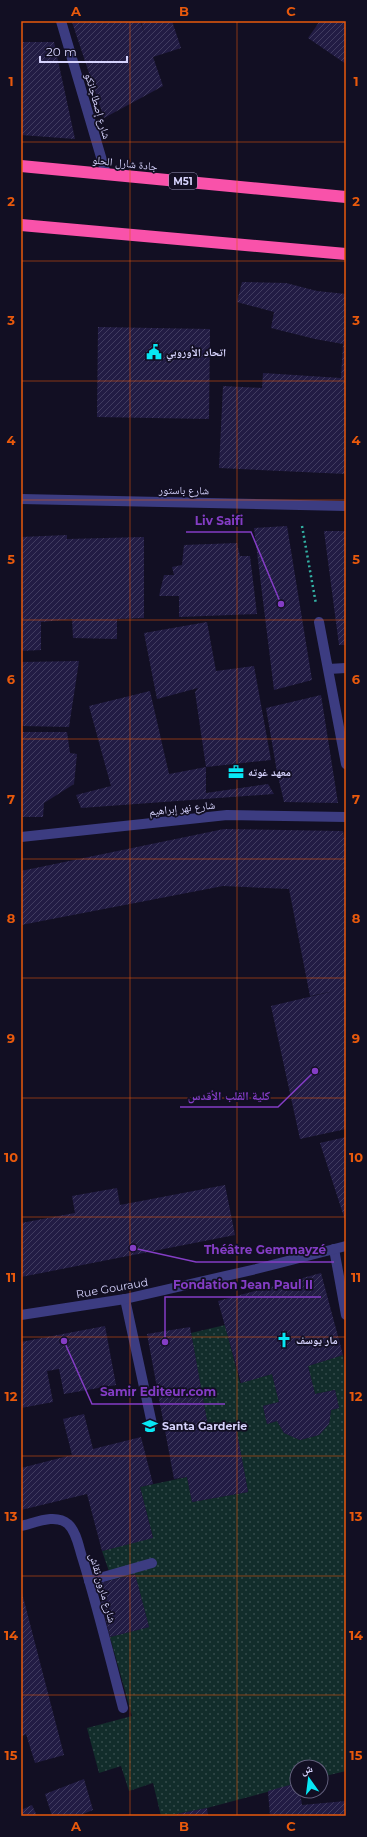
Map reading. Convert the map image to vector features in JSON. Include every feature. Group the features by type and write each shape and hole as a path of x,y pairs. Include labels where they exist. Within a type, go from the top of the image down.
{"highway":[{"name":"جادة شارل الحلو","path":"21,166 346,197"},
{"path":"21,225 346,254"}],"street":[{"name":"شارع إصطاجانكو","path":"61,21 106,174"},
{"name":"شارع باستور","path":"21,499 346,506"},
{"path":"319,622 346,764"},
{"path":"328,669 346,668"},
{"name":"شارع نهر إبراهيم","path":"21,837 227,815 346,817"},
{"name":"Rue Gouraud","path":"21,1315 125,1299 256,1269 346,1246"},
{"path":"334,1249 346,1315"},
{"path":"125,1299 152,1424"},
{"name":"شارع مارون نقاش","path":"21,1526 51,1519 62,1520 74,1531 123,1708"},
{"path":"89,1581 152,1563"}],"path":[{"path":"298,505 319,622"}],"green space":[{"path":"225,1325 240,1383 272,1374 279,1402 263,1406 267,1424 277,1421 284,1433 300,1440 319,1435 329,1424 331,1410 339,1408 335,1390 315,1394 308,1366 343,1355 346,1385 346,1771 329,1775 329,1759 289,1759 289,1786 207,1808 161,1816 153,1783 129,1791 121,1766 99,1773 87,1728 132,1716 110,1637 149,1627 135,1574 112,1580 102,1551 153,1537 140,1487 187,1477 192,1502 248,1492 236,1428 209,1432 191,1333"}],"building":[{"path":"140,21 145,35 141,21 172,21 181,48 153,57 163,86 104,118 72,22"},
{"path":"320,21 346,21 346,64 308,38"},
{"path":"21,42 54,42 75,139 21,135"},
{"path":"242,282 286,283 317,291 346,294 346,474 219,468 223,386 262,388 263,373 341,378 343,344 271,328 274,312 237,302"},
{"name":"اتحاد الأوروبي","path":"98,327 210,329 209,419 97,417"},
{"path":"287,526 312,680 274,690 254,528"},
{"path":"324,531 346,531 346,645 339,645"},
{"path":"67,535 67,539 144,537 144,618 117,619 117,639 73,638 72,619 41,622 41,650 21,651 21,537"},
{"path":"237,543 240,556 250,556 257,614 179,617 179,596 159,596 164,575 174,575 172,567 182,565 184,545"},
{"path":"207,622 216,671 254,666 271,760 206,767 195,692 198,688 157,699 144,633"},
{"path":"79,661 69,727 21,726 21,662"},
{"path":"150,691 169,774 164,775 206,767 206,793 268,784 274,794 81,808 76,795 111,786 89,706"},
{"path":"321,695 338,803 284,802 277,772 266,708"},
{"path":"21,732 67,732 70,753 77,754 74,784 44,803 43,817 21,817"},
{"path":"224,829 343,831 346,846 346,1129 300,1139 271,1006 334,991 310,996 289,889 223,886 21,925 21,871"},
{"path":"346,1137 346,1219 345,1220 320,1143"},
{"path":"225,1185 235,1235 21,1277 21,1223 75,1213 72,1196 117,1188 120,1205"},
{"name":"مار يوسف","path":"321,1273 343,1355 308,1366 315,1394 335,1390 339,1408 331,1410 329,1424 319,1435 300,1440 284,1433 277,1421 267,1424 263,1406 279,1402 272,1374 241,1383 218,1301"},
{"path":"105,1326 116,1385 64,1394 59,1369 47,1371 53,1402 21,1408 21,1342"},
{"path":"190,1327 209,1432 236,1427 248,1492 192,1502 187,1477 174,1479 147,1334"},
{"path":"84,1414 93,1449 141,1437 153,1484 140,1487 153,1538 102,1551 87,1494 21,1510 21,1468 72,1455 63,1419"},
{"path":"135,1574 149,1627 110,1637 97,1584"},
{"path":"22,1593 64,1755 35,1763 26,1734 21,1737"},
{"path":"84,1779 93,1810 78,1816 52,1816 45,1794"},
{"path":"289,1785 289,1799 301,1799 302,1805 346,1801 346,1816 270,1816 268,1791"},
{"path":"32,1805 37,1816 21,1816 21,1810"},
{"path":"207,1808 208,1816 172,1816 172,1815"}],"place":[{"name":"اتحاد الأوروبي","path":"154,352"},
{"name":"Liv Saifi","path":"281,604"},
{"name":"معهد غوته","path":"236,772"},
{"name":"كلية القلب الأقدس","path":"315,1071"},
{"name":"Théâtre Gemmayzé","path":"133,1248"},
{"name":"مار يوسف","path":"284,1340"},
{"name":"Samir Editeur.com","path":"64,1341"},
{"name":"Fondation Jean Paul II","path":"165,1342"},
{"name":"Santa Garderie","path":"150,1426"}]}
